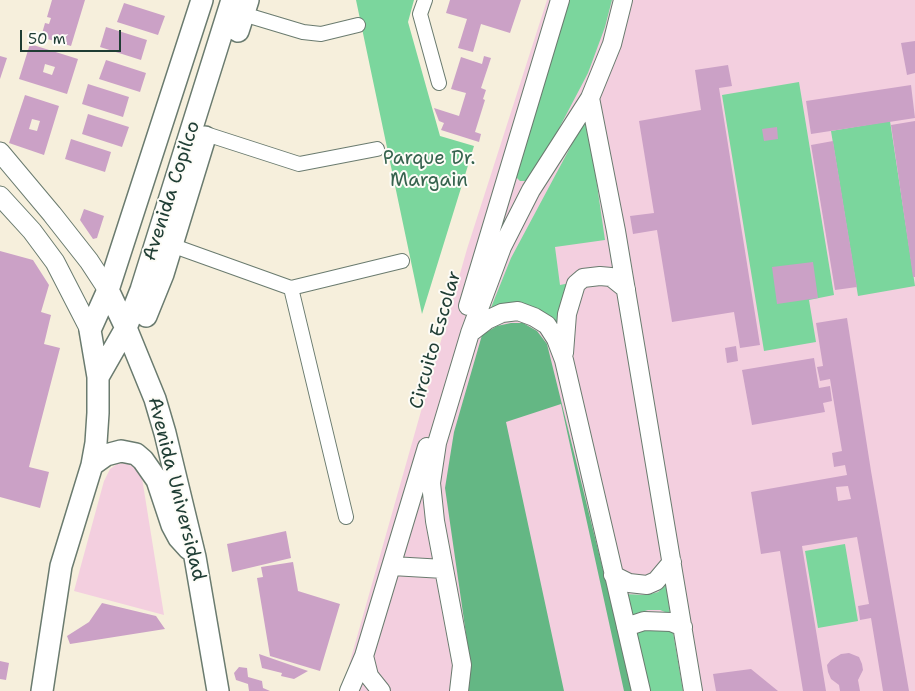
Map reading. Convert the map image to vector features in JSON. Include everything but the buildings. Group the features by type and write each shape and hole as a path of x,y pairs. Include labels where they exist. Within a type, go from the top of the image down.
{"main road":[{"name":"Avenida Copilco","path":"42,691 61,566 92,466 96,443 98,377 90,330 108,290 202,0"},
{"name":"Avenida Copilco","path":"98,377 130,337 163,274 206,134 241,5"},
{"name":"Avenida Copilco","path":"130,337 151,259 241,5"},
{"name":"Avenida Universidad","path":"0,152 77,245 108,290 156,400 195,557 215,686"},
{"path":"0,196 32,232 55,262 90,330"},
{"path":"92,466 106,455 121,451 136,454 143,460 157,480 172,526 179,538 195,557"}],"street":[{"path":"425,0 420,14 439,83"},
{"name":"Circuito Escolar","path":"349,691 364,656 392,566 560,0"},
{"name":"Circuito Escolar","path":"459,691 462,665 435,521 432,483 436,442 470,333 502,247 531,190 590,98 612,44 623,0"},
{"path":"241,5 303,32 320,34 358,25"},
{"path":"590,98 626,289 693,691"},
{"path":"206,134 299,164 377,149"},
{"path":"506,180 513,187 531,190"},
{"path":"171,246 291,288 402,261"},
{"path":"564,360 567,314 576,284 583,278 611,277 626,289"},
{"path":"291,288 346,517"},
{"name":"Circuito Escolar","path":"470,333 487,320 502,313 518,311 534,317 547,325 556,338 564,360 641,691"},
{"path":"613,575 629,583 647,585 656,580 672,562"},
{"path":"392,566 444,569"},
{"path":"626,627 644,621 671,622 683,627"},
{"path":"364,656 370,676 381,691"},
{"path":"446,691 456,680 462,665"}],"shaded area":[{"path":"547,0 915,0 915,691 357,691 349,665 467,249"},
{"path":"126,463 136,468 142,478 164,615 74,591 104,481 110,469 117,464"}],"green space":[{"name":"Parque Dr. Margain","path":"356,0 414,0 408,22 440,136 474,146 422,314"},
{"path":"566,0 612,0 605,27 588,73 533,178 520,181 515,176"},
{"path":"799,82 834,295 809,300 816,342 764,351 722,95"},
{"path":"587,116 605,240 555,247 560,285 570,283 560,337 553,322 534,307 522,304 490,310 511,258"},
{"path":"890,121 915,286 858,296 831,131"},
{"path":"523,323 537,331 547,344 633,691 624,691 561,404 506,422 564,691 459,691 468,648 445,488 454,432 482,335 497,326"},
{"path":"845,544 858,621 818,628 805,551"},
{"path":"666,585 670,614 660,610 648,610 638,613 629,619 623,594 647,595 658,592"},
{"path":"665,628 673,632 683,691 645,691 633,634 643,629"}]}
